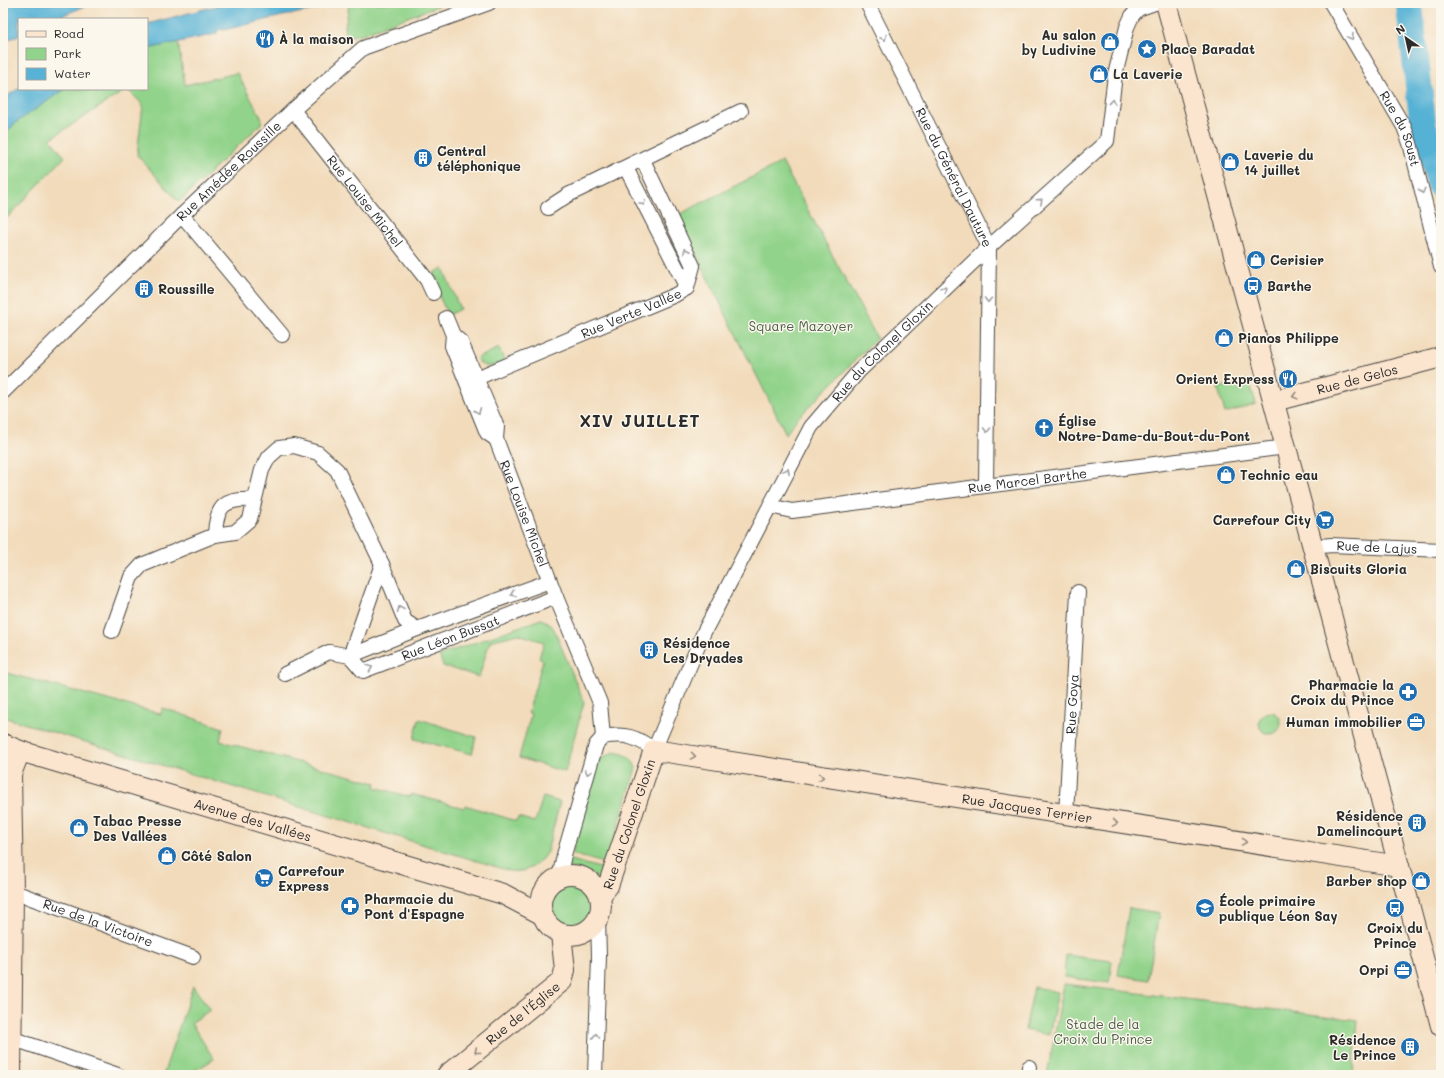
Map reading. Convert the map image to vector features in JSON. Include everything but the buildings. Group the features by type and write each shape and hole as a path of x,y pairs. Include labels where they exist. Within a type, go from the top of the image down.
{"street":[{"name":"Rue Amédée Roussille","path":"3,392 182,215 293,110 363,48 489,3"},
{"name":"Rue du Général Dauture","path":"866,3 989,247 986,485"},
{"name":"Rue du Colonel Gloxin","path":"600,896 608,886 654,750 704,632 811,427 859,371 989,247 1108,141 1115,75 1127,27 1132,16 1138,9 1154,3"},
{"path":"1166,3 1441,1026"},
{"name":"Rue du Soust","path":"1331,3 1404,127 1410,143 1441,267"},
{"name":"Rue Louise Michel","path":"293,110 427,280 433,293"},
{"path":"548,208 568,195 643,160 741,110"},
{"name":"Rue Verte Vallée","path":"472,380 675,296 687,288 694,266 643,160"},
{"path":"626,168 687,288"},
{"path":"182,215 282,335"},
{"name":"Rue Louise Michel","path":"446,318 453,335 452,346 472,380 487,433 496,439 556,597 602,711 617,734"},
{"name":"Rue de Gelos","path":"1274,401 1441,357"},
{"name":"Rue Léon Bussat","path":"112,631 131,577 142,565 215,535 235,532 242,528 250,519 262,470 269,457 279,448 294,446 318,453 337,470 382,564 405,621 417,629 550,580"},
{"name":"Rue Marcel Barthe","path":"770,506 792,511 1286,447"},
{"path":"215,535 215,519 220,510 229,502 234,500 254,500"},
{"name":"Rue de Lajus","path":"1313,547 1331,545 1441,550"},
{"path":"350,656 382,564"},
{"name":"Rue Goya","path":"1066,815 1078,592"},
{"name":"Rue Léon Bussat","path":"350,656 362,671 556,597"},
{"path":"285,674 329,652 350,656 417,629"},
{"name":"Rue Louise Michel","path":"602,711 603,737"},
{"name":"Rue du Colonel Gloxin","path":"603,737 617,734 640,739 654,750"},
{"path":"559,878 564,855 596,745 603,737"},
{"path":"11,748 8,890 8,1045 11,1075"},
{"name":"Avenue des Vallées","path":"11,748 503,894 543,915"},
{"name":"Rue Jacques Terrier","path":"654,750 1399,866"},
{"path":"595,1075 599,956 598,919 601,908 600,896 595,888 584,878 569,876 559,878 550,884 544,893 541,904 543,915 550,927 561,934 572,935 582,933 592,927 598,919"},
{"name":"Rue de la Victoire","path":"8,890 193,957"},
{"name":"Avenue des Vallées","path":"503,894 544,893"},
{"name":"Rue de l'Église","path":"447,1075 562,981 565,970 561,934"},
{"path":"8,1045 118,1075"}],"green space":[{"path":"356,3 360,5 366,3 446,3 362,34 343,38 349,5"},
{"path":"178,42 185,85 237,73 262,119 261,124 179,202 137,155 143,105 128,90 148,90 148,49"},
{"path":"64,90 125,90 50,139 65,157 3,222 3,137 15,123"},
{"name":"Square Mazoyer","path":"782,162 877,338 796,420 786,434 703,269 678,215"},
{"path":"443,268 460,309 448,315 436,290 438,283 434,273"},
{"path":"499,348 505,362 492,366 485,366 479,362 477,358"},
{"path":"1249,380 1256,404 1225,413 1218,388"},
{"path":"541,619 549,623 554,629 584,702 565,772 519,758 531,714 528,713 543,660 539,658 544,642 518,634 490,641 479,677 443,666 440,658 440,655"},
{"path":"3,672 161,714 163,708 223,728 220,741 376,783 375,787 410,797 411,794 464,808 465,805 516,821 518,817 535,822 543,797 560,802 547,852 544,857 532,868 522,871 510,871 3,717"},
{"path":"1270,712 1278,715 1281,723 1278,731 1270,734 1262,731 1259,723 1262,715"},
{"path":"419,719 476,737 472,754 414,739"},
{"path":"614,752 628,756 636,768 607,864 572,854 598,760"},
{"path":"568,859 607,870 600,882 591,873 570,868 567,864"},
{"path":"576,885 583,888 589,894 592,905 591,913 583,922 576,925 568,925 561,922 553,913 552,901 555,894 564,886"},
{"path":"1129,908 1159,913 1148,980 1118,975"},
{"path":"1066,955 1112,961 1109,983 1064,977"},
{"name":"Stade de la Croix du Prince","path":"1064,984 1358,1020 1353,1075 1047,1075"},
{"path":"193,986 210,1010 191,1023 214,1059 188,1075 163,1075"},
{"path":"1034,987 1058,992 1049,1035 1025,1030"}],"water":[{"path":"3,3 93,3 56,18 18,18 18,35 3,42"},
{"path":"227,3 349,3 278,17 224,30 219,29 216,34 148,49 148,24"},
{"path":"18,89 18,90 64,90 15,123 3,137 3,99"}],"waterway":[{"path":"1409,3 1423,124 1441,186"}],"place":[{"name":"À la maison","path":"265,39"},
{"name":"Au salon by Ludivine","path":"1110,42"},
{"name":"Place Baradat","path":"1147,49"},
{"name":"La Laverie","path":"1099,74"},
{"name":"Central téléphonique","path":"423,158"},
{"name":"Laverie du 14 juillet","path":"1230,162"},
{"name":"Cerisier","path":"1256,260"},
{"name":"Barthe","path":"1253,286"},
{"name":"Roussille","path":"144,289"},
{"name":"Pianos Philippe","path":"1224,338"},
{"name":"Orient Express","path":"1288,379"},
{"name":"Église Notre-Dame-du-Bout-du-Pont","path":"1044,428"},
{"name":"Technic eau","path":"1226,475"},
{"name":"Carrefour City","path":"1325,520"},
{"name":"Biscuits Gloria","path":"1296,569"},
{"name":"Résidence Les Dryades","path":"649,650"},
{"name":"Pharmacie la Croix du Prince","path":"1408,692"},
{"name":"Human immobilier","path":"1416,722"},
{"name":"Résidence Damelincourt","path":"1417,823"},
{"name":"Tabac Presse Des Vallées","path":"79,828"},
{"name":"Côté Salon","path":"167,856"},
{"name":"Carrefour Express","path":"264,878"},
{"name":"Barber shop","path":"1421,881"},
{"name":"Pharmacie du Pont d'Espagne","path":"350,906"},
{"name":"École primaire publique Léon Say","path":"1205,908"},
{"name":"Croix du Prince","path":"1395,908"},
{"name":"Orpi","path":"1403,970"},
{"name":"Résidence Le Prince","path":"1410,1047"}],"district":[{"name":"XIV JUILLET","path":"640,421"}]}
